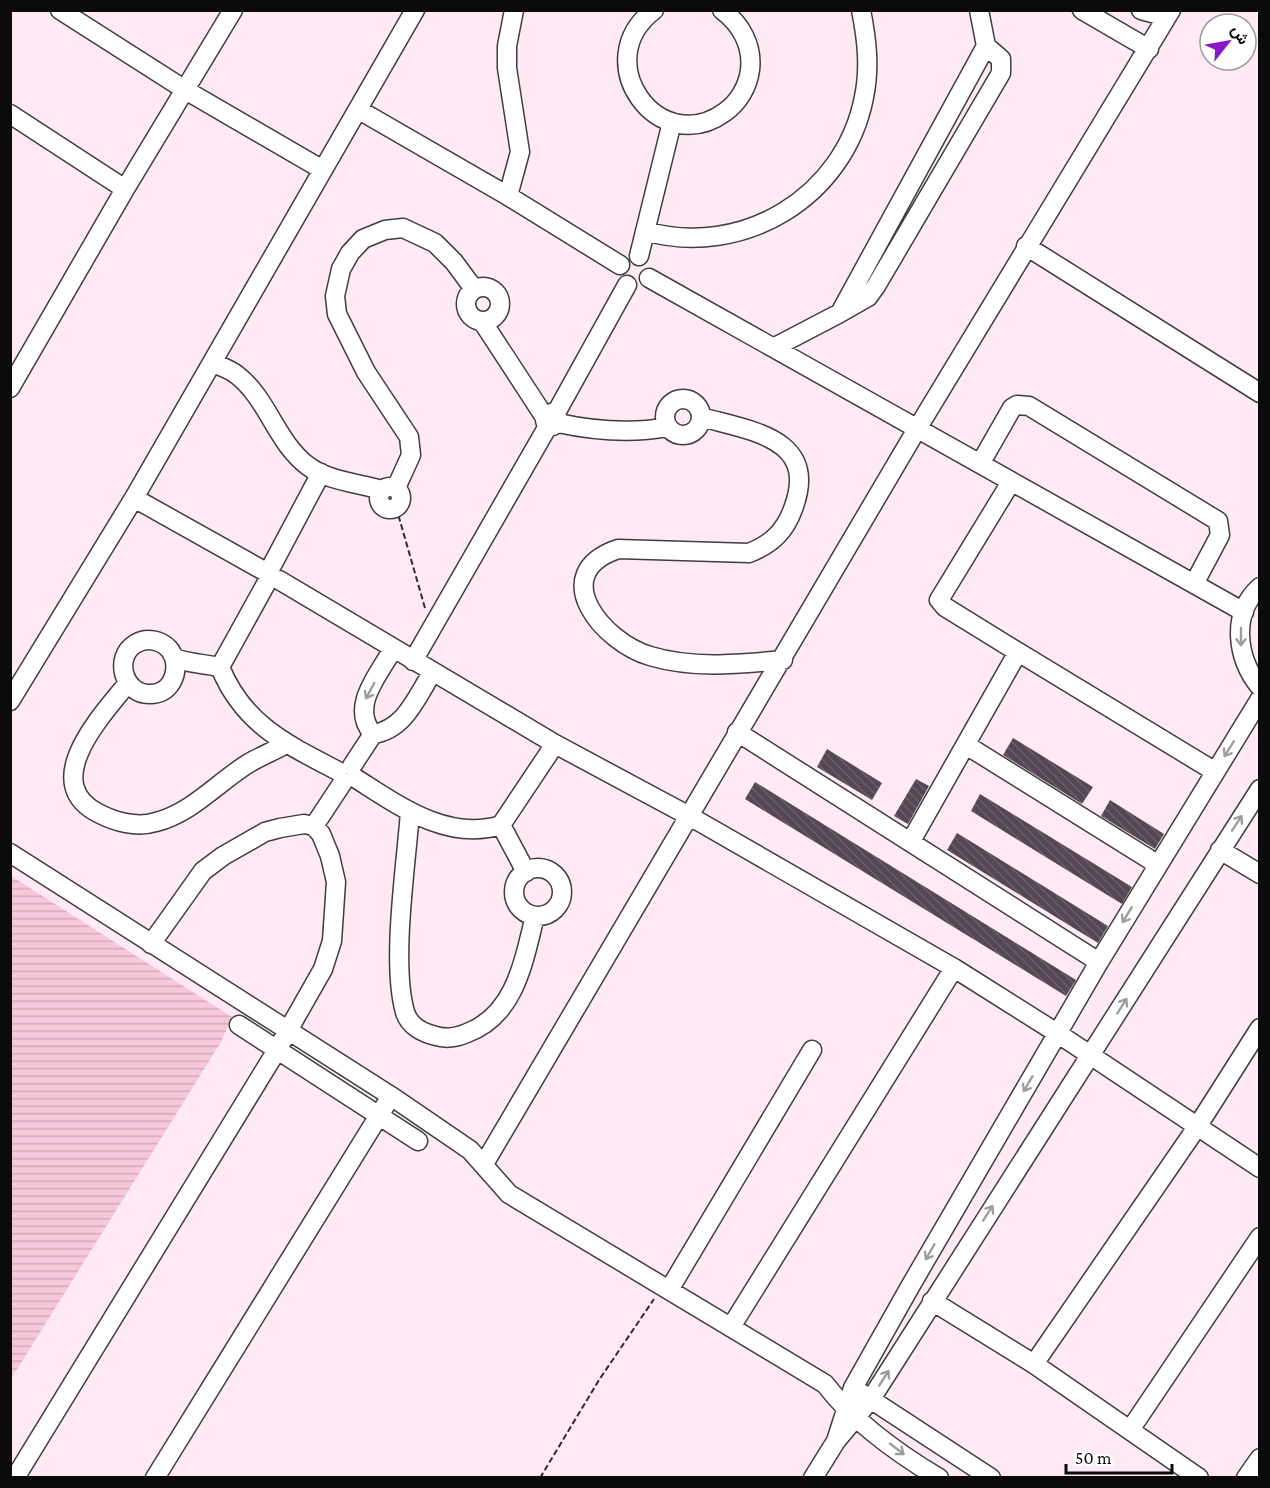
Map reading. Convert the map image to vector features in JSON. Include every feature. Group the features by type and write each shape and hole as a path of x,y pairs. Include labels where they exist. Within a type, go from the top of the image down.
{"street":[{"path":"60,10 187,91 323,170"},
{"path":"10,388 125,189 187,91 233,10"},
{"path":"10,701 134,498 416,10"},
{"path":"508,196 520,152 507,68 507,46 514,10"},
{"path":"654,10 633,36 628,51 627,68 631,84 644,105 672,122 689,124 714,118 729,109 745,89 751,63 748,46 736,23 722,10"},
{"path":"645,231 680,239 718,237 741,232 779,216 817,187 833,169 857,123 862,105 867,75 867,45 861,10"},
{"path":"775,347 868,297 1001,73 1001,59 987,46 978,10"},
{"path":"1082,10 1149,49"},
{"path":"484,1164 690,817 737,732 783,660 916,429 1169,14 1141,10"},
{"path":"840,313 987,46"},
{"path":"359,110 508,196 620,265"},
{"path":"10,114 125,189"},
{"path":"639,256 672,122"},
{"path":"923,161 942,172"},
{"path":"912,183 930,192"},
{"path":"389,489 411,455 409,437 366,372 337,314 335,296 341,269 350,253 363,239 385,230 403,228 435,243 454,261 474,289"},
{"path":"1026,246 1260,393"},
{"path":"639,256 650,265 649,278 639,287 627,285 619,273 620,265 624,259 639,256"},
{"path":"649,278 1244,612"},
{"path":"413,661 627,285"},
{"path":"489,288 499,299 497,313 491,319 482,321 474,318 467,309 467,298 474,289 489,288"},
{"path":"482,321 552,420 630,432 669,427"},
{"path":"212,363 240,377 290,449 309,466 321,473 389,489 402,498 396,507"},
{"path":"686,400 694,403 701,417 698,428 688,434 677,434 669,427 666,412 676,401 686,400"},
{"path":"980,464 1012,408 1017,405 1029,406 1218,521 1220,535 1194,584"},
{"path":"701,417 768,436 793,456 800,477 798,496 785,527 769,544 749,553 618,549 601,556 588,568 582,579 584,593 594,613 609,631 625,646 639,653 683,663 733,665 783,660"},
{"path":"220,667 270,576 321,473"},
{"path":"1011,482 939,600 945,607 1214,771"},
{"path":"134,498 555,744 690,817 954,968 1058,1033 1260,1168"},
{"path":"1260,587 1244,612 1239,633 1241,655 1250,675 1260,687"},
{"path":"144,641 160,642 169,648 174,657 175,676 163,691 144,693 128,683 123,663 134,645 144,641"},
{"path":"373,734 364,721 363,706 393,649"},
{"path":"911,842 1018,652"},
{"path":"174,657 220,667"},
{"path":"220,667 236,699 247,713 286,744 347,774 410,812 454,828 483,830 501,825 555,744"},
{"path":"314,826 373,734 391,729 399,723 432,673"},
{"path":"128,683 88,733 76,759 76,789 87,807 120,822 154,823 193,804 249,763 286,744"},
{"path":"851,1414 853,1388 1099,962 1260,699"},
{"path":"249,763 265,728"},
{"path":"737,732 1099,962"},
{"path":"966,745 1157,864"},
{"path":"813,1478 851,1414 871,1398 1260,789"},
{"path":"410,812 401,968 405,1011 413,1025 425,1033 447,1037 471,1032 488,1021 501,1008 518,979 535,916"},
{"path":"151,944 190,886 211,864 265,832 292,825 314,826"},
{"path":"501,825 526,872"},
{"path":"15,1478 277,1050 323,969 332,941 336,904 334,871 326,846 314,826"},
{"path":"1220,850 1260,874"},
{"path":"10,853 391,1095 470,1150 509,1194 825,1384 851,1414 914,1471 939,1478"},
{"path":"537,868 548,871 557,878 561,888 561,899 555,909 546,915 535,916 520,908 515,896 518,880 526,872 537,868"},
{"path":"731,1327 954,968"},
{"path":"239,1025 418,1141"},
{"path":"1034,1364 1197,1126 1260,1028"},
{"path":"666,1289 812,1050"},
{"path":"155,1478 391,1095"},
{"path":"1130,1430 1260,1237"},
{"path":"932,1301 1034,1364 1199,1478"},
{"path":"825,1384 853,1388 871,1398 991,1478"},
{"path":"914,1471 934,1440"},
{"path":"1246,1478 1260,1458"}],"path":[{"path":"396,507 431,631"},
{"path":"540,1478 599,1380 666,1289"}],"shaded area":[{"path":"11,876 232,1017 221,1042 11,1379"}],"building":[{"path":"1013,738 1093,787 1082,804 1003,755"},
{"path":"827,749 882,783 872,800 817,767"},
{"path":"916,779 929,786 908,824 894,816"},
{"path":"755,782 1076,980 1066,996 745,799"},
{"path":"980,794 1132,887 1122,904 971,811"},
{"path":"1110,800 1164,834 1155,849 1101,816"},
{"path":"957,833 1108,926 1098,943 947,850"}]}
